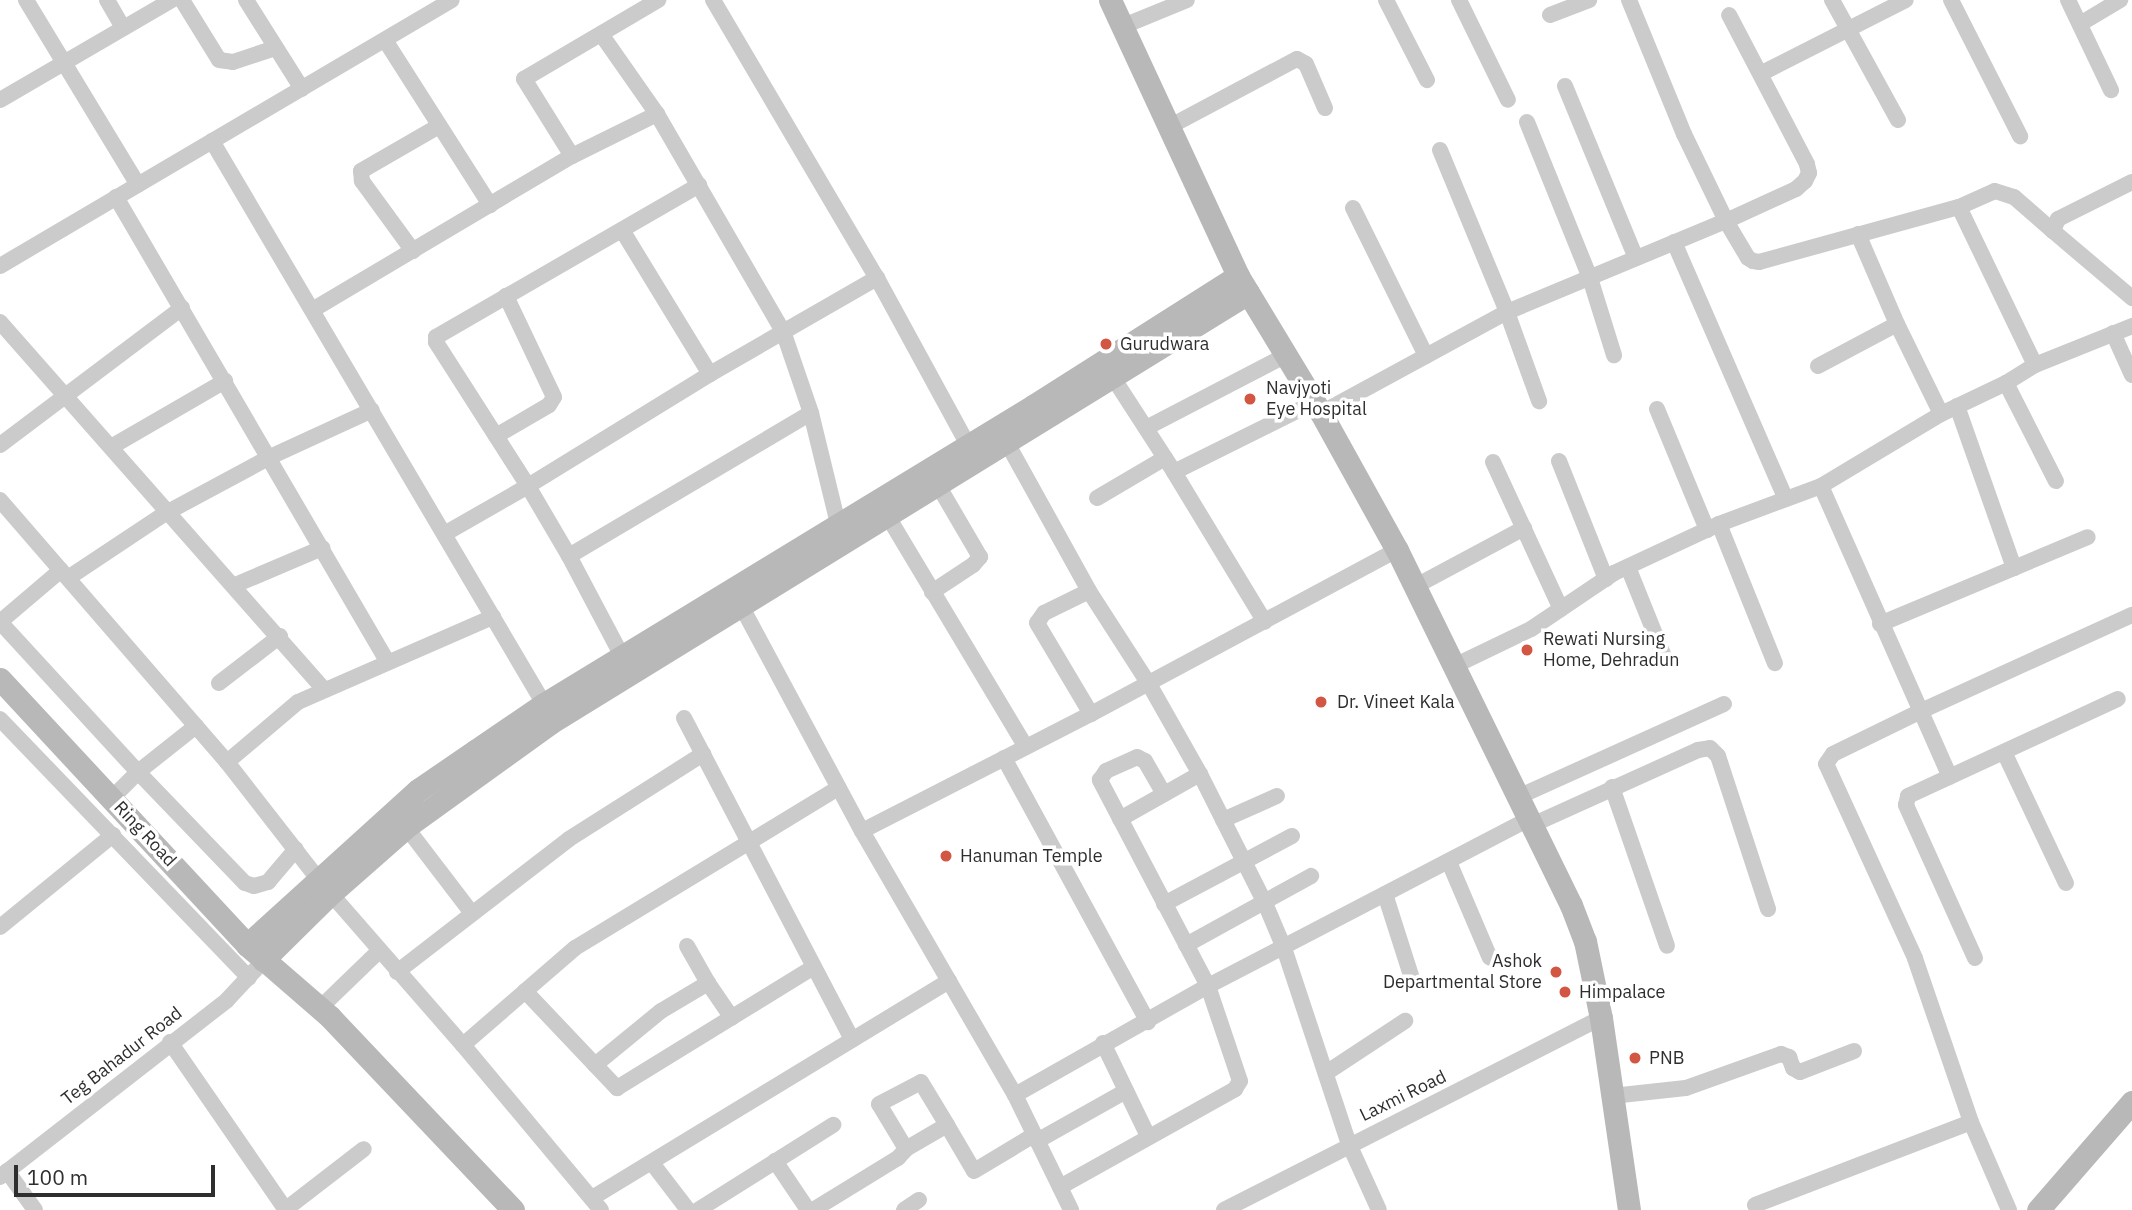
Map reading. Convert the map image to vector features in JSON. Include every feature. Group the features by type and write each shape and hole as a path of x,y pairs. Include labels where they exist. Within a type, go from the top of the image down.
{"main road":[{"path":"1110,0 1167,128 1243,284 1318,407 1397,550 1452,667 1571,905 1584,941 1601,1018 1629,1210"},
{"path":"325,886 550,723 737,597 838,524 1006,442 1112,376 1243,284"},
{"path":"253,961 418,790 544,704 887,514 968,445 1243,284"},
{"name":"Ring Road","path":"0,679 112,798 253,961 320,1008 513,1210"},
{"name":"Ring Road","path":"293,987 312,1017 495,1210"},
{"path":"2038,1210 2132,1102"}],"street":[{"path":"26,0 138,185"},
{"path":"107,0 122,29"},
{"path":"0,100 173,0"},
{"path":"182,0 219,60 233,62 275,48"},
{"path":"246,0 302,89"},
{"path":"0,266 452,0"},
{"path":"572,156 524,79 658,0"},
{"path":"713,0 877,278 968,445"},
{"path":"1121,27 1187,0"},
{"path":"1386,0 1427,80"},
{"path":"1459,0 1508,100"},
{"path":"1550,15 1589,0"},
{"path":"1629,0 1684,134 1726,221 1748,258 1759,262 1959,207 2001,191 2014,197 2132,298"},
{"path":"1832,0 1898,120"},
{"path":"1762,73 1906,0"},
{"path":"1951,0 2020,136"},
{"path":"2068,0 2111,90"},
{"path":"2080,24 2120,0"},
{"path":"1097,498 1169,465 1318,407 1426,356 1507,313 1796,189 1809,173 1807,164 1762,73 1729,15"},
{"path":"601,34 657,114 783,331 811,413 838,524"},
{"path":"385,40 490,205"},
{"path":"1167,128 1297,59 1306,64 1325,107"},
{"path":"1565,86 1636,258"},
{"path":"314,309 572,156 657,114"},
{"path":"1527,122 1590,278 1614,355"},
{"path":"413,251 362,181 361,171 439,126"},
{"path":"212,141 314,309 544,704"},
{"path":"1440,150 1507,313 1539,401"},
{"path":"2053,230 2058,219 2132,182"},
{"path":"623,658 528,486 436,342 440,332 699,185"},
{"path":"116,197 387,661"},
{"path":"1959,207 2035,365"},
{"path":"1353,208 1426,356"},
{"path":"622,230 710,374"},
{"path":"1858,234 1897,324 1941,414"},
{"path":"1674,242 1786,499"},
{"path":"446,533 710,374 877,278"},
{"path":"496,436 549,405 554,397 506,296"},
{"path":"0,445 64,394 182,308"},
{"path":"0,322 166,513 280,636 323,689"},
{"path":"1818,366 1897,324"},
{"path":"1452,667 1531,629 1628,567 1713,527 1821,486 1941,414 2006,383 2035,365 2132,326"},
{"path":"2113,333 2132,376"},
{"path":"1146,428 1286,355"},
{"path":"1112,376 1265,622"},
{"path":"111,447 225,381"},
{"path":"2006,383 2056,481"},
{"path":"1957,406 2014,568"},
{"path":"1657,409 1775,663"},
{"path":"296,849 262,885 246,883 138,772 0,622 65,574 166,513 270,457 372,410"},
{"path":"569,556 811,413"},
{"path":"1006,442 1089,591 1149,684 1200,774 1265,903 1283,948 1349,1144 1379,1210"},
{"path":"1559,461 1606,579"},
{"path":"1493,462 1561,609"},
{"path":"932,592 973,565 979,556 933,476"},
{"path":"1821,486 1880,624 1951,777"},
{"path":"0,500 227,762 379,951 463,1045 596,1204 652,1163 949,981"},
{"path":"887,514 1026,747"},
{"path":"1414,587 1524,528"},
{"path":"1880,624 2088,537"},
{"path":"235,585 322,548"},
{"path":"862,831 1149,684 1397,550"},
{"path":"1628,567 1665,659"},
{"path":"1089,591 1044,613 1037,623 1091,714"},
{"path":"737,597 862,831 1015,1095 1071,1210"},
{"path":"2009,1210 1971,1122 1915,958 1826,764 1833,754 1921,711 2132,615"},
{"path":"227,762 285,711 323,689 493,617"},
{"path":"219,683 280,636"},
{"path":"1975,958 1906,800 1913,792 2118,699"},
{"path":"1518,797 1724,704"},
{"path":"684,718 852,1040"},
{"path":"0,719 113,835 253,961"},
{"path":"112,798 138,772 196,726"},
{"path":"1015,1095 1208,986 1448,862 1530,822 1698,750 1710,748 1718,755 1768,909"},
{"path":"2004,752 2066,883"},
{"path":"397,972 471,912 569,839 703,754"},
{"path":"1004,758 1148,1022"},
{"path":"1060,1187 1238,1086 1240,1077 1208,986 1100,780 1106,771 1141,758 1164,794"},
{"path":"1120,820 1200,774"},
{"path":"1612,787 1667,946"},
{"path":"463,1045 575,948 838,788"},
{"path":"1223,820 1277,796"},
{"path":"406,827 471,912"},
{"path":"0,927 113,835"},
{"path":"1164,904 1243,859 1292,836"},
{"path":"1448,862 1490,958"},
{"path":"1186,944 1311,876"},
{"path":"1385,894 1413,982"},
{"path":"687,946 732,1018"},
{"path":"320,1008 379,951"},
{"name":"Teg Bahadur Road","path":"4,1174 227,1000 253,961"},
{"path":"525,991 617,1088 814,967"},
{"path":"595,1065 661,1011 708,983"},
{"name":"Laxmi Road","path":"1224,1210 1601,1018"},
{"path":"1326,1073 1405,1021"},
{"path":"170,1042 286,1210 364,1149"},
{"path":"1103,1043 1148,1136"},
{"path":"1612,1096 1686,1088 1781,1054 1789,1057 1793,1068 1800,1072 1854,1051"},
{"path":"906,1149 879,1104 922,1082 974,1171 1126,1091"},
{"path":"1755,1205 1971,1122"},
{"path":"698,1210 833,1125"},
{"path":"813,1210 947,1125"},
{"path":"775,1161 808,1210"},
{"path":"652,1163 688,1210"},
{"path":"4,1174 35,1210"},
{"path":"904,1210 919,1200"}],"place":[{"name":"Gurudwara","path":"1106,344"},
{"name":"Navjyoti Eye Hospital","path":"1250,399"},
{"name":"Rewati Nursing Home, Dehradun","path":"1527,650"},
{"name":"Dr. Vineet Kala","path":"1321,702"},
{"name":"Hanuman Temple","path":"946,856"},
{"name":"Ashok Departmental Store","path":"1556,972"},
{"name":"Himpalace","path":"1565,992"},
{"name":"PNB","path":"1635,1058"}]}
